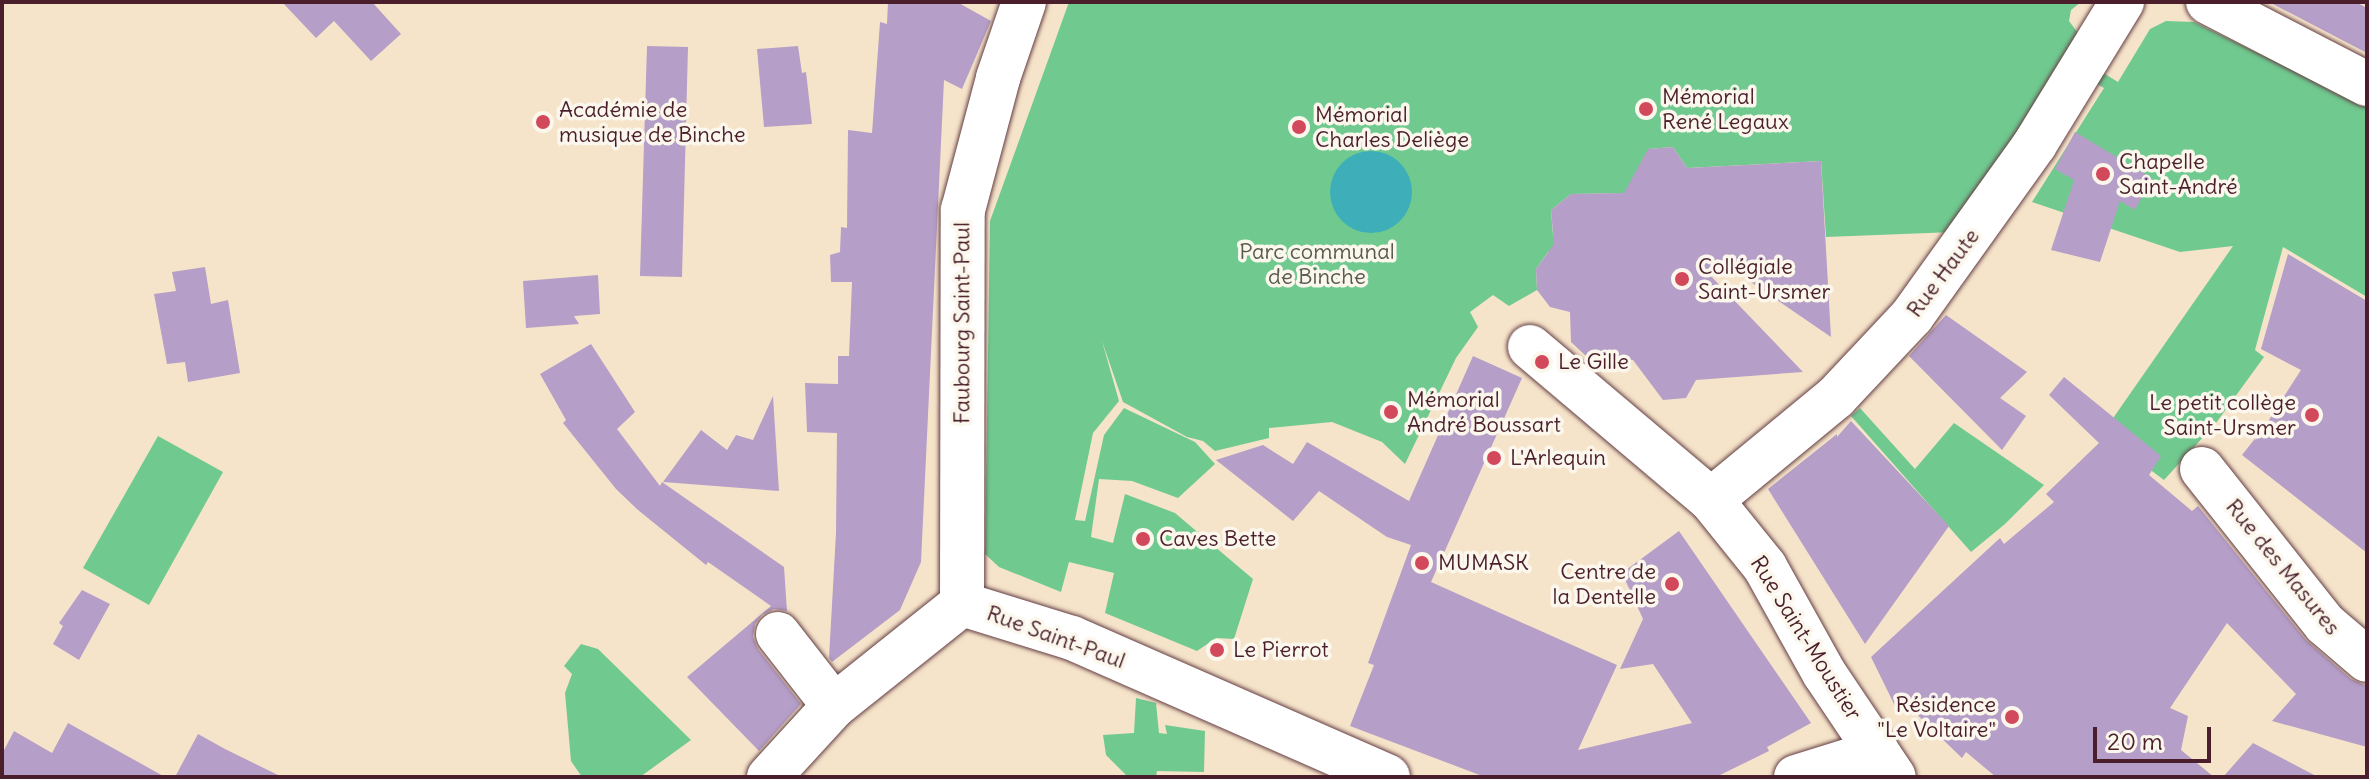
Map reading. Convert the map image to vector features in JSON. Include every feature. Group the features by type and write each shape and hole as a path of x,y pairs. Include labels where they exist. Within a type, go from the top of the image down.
{"street":[{"name":"Faubourg Saint-Paul","path":"962,604 963,210 998,78 1024,2"},
{"name":"Rue Haute","path":"1711,500 1836,397 1912,316 2035,144 2122,2"},
{"path":"2208,2 2367,84"},
{"name":"Rue Saint-Moustier","path":"1530,347 1711,500 1765,567 1824,673 1886,764"},
{"name":"Rue des Masures","path":"2202,469 2325,624 2367,660"},
{"name":"Rue Saint-Paul","path":"769,777 834,706 962,604 1072,638 1388,777"},
{"path":"778,634 834,706"},
{"path":"1796,777 1886,764"}],"green space":[{"name":"Parc communal de Binche","path":"1069,2 2081,2 2071,10 2069,21 2078,33 2069,52 2118,82 2150,29 2166,21 2194,22 2367,106 2367,297 2283,247 2255,350 2264,357 2216,423 2164,480 2102,434 2233,246 2180,252 2032,202 2104,88 2062,64 1954,232 1826,237 1821,161 1687,168 1673,147 1649,149 1636,193 1571,194 1551,210 1553,235 1566,242 1548,252 1536,269 1537,290 1509,306 1493,295 1470,312 1478,327 1456,358 1405,464 1382,442 1332,422 1269,428 1269,438 1215,451 1203,441 1187,437 1123,402 1102,341 1119,401 1093,433 1075,520 1085,521 1104,435 1124,408 1195,442 1215,464 1178,498 1132,481 1099,479 1091,537 1113,543 1125,494 1175,513 1253,579 1234,639 1216,638 1197,651 1105,613 1114,573 1069,562 1061,592 999,567 985,554 990,221"},
{"path":"1860,408 1915,469 1954,423 2044,485 1971,552 1851,416"},
{"path":"158,436 223,472 149,605 83,568"},
{"path":"581,644 598,649 691,740 640,777 582,777 571,761 565,693 572,674 564,666"},
{"path":"1136,698 1156,703 1159,733 1167,734 1165,725 1205,731 1204,772 1157,771 1156,777 1128,777 1106,755 1103,735 1134,733"}],"water":[{"path":"1371,151 1387,154 1400,163 1409,176 1412,192 1409,208 1400,221 1387,230 1371,233 1355,230 1342,221 1333,208 1330,192 1333,176 1342,163 1355,154"}],"building":[{"path":"282,2 372,2 401,34 371,61 334,21 316,38"},
{"path":"888,2 957,2 991,21 962,89 944,80 921,562 900,610 832,662 829,658 836,533 837,433 807,432 805,383 838,384 838,356 849,356 852,282 831,282 830,255 840,252 841,227 847,228 848,130 872,133 880,22 887,24"},
{"path":"2269,2 2356,2 2367,8 2367,53"},
{"path":"647,46 688,47 682,277 640,276"},
{"path":"798,46 802,73 806,72 812,124 764,127 757,49"},
{"path":"2075,132 2152,178 2135,210 2120,201 2100,262 2051,250 2074,180 2055,169"},
{"name":"Collégiale Saint-Ursmer","path":"1673,147 1687,168 1821,161 1831,337 1717,259 1706,271 1803,372 1696,380 1686,398 1663,400 1633,360 1586,356 1571,342 1570,312 1550,307 1537,290 1536,269 1554,244 1551,210 1571,194 1624,193 1648,149"},
{"name":"Le petit collège Saint-Ursmer","path":"2288,254 2367,301 2367,553 2242,455 2301,370 2261,349"},
{"path":"205,267 211,304 228,300 240,373 188,382 185,362 167,364 154,294 176,291 172,272"},
{"path":"598,275 600,314 574,316 579,324 526,328 523,281"},
{"path":"1946,315 2027,372 2000,398 2026,416 2002,450 1909,356"},
{"path":"591,344 635,412 617,429 660,486 662,482 784,567 787,611 774,609 762,615 755,624 753,637 758,649 801,704 759,751 687,677 771,606 708,562 706,565 638,510 616,489 563,423 566,420 540,374"},
{"path":"1473,356 1522,378 1431,582 1617,665 1578,750 1692,723 1653,664 1620,669 1643,619 1622,573 1679,531 1811,723 1767,747 1769,751 1716,777 1485,777 1350,726 1374,665 1368,663 1411,545 1387,537 1319,491 1293,521 1216,460 1263,445 1293,464 1307,442 1409,501"},
{"path":"2064,377 2161,456 2149,475 2192,511 2198,506 2306,640 2351,679 2367,686 2367,747 2272,721 2296,694 2227,623 2170,708 2188,716 2181,750 2214,777 1996,777 1966,752 1962,758 1902,700 1895,706 1871,657 2000,538 2004,544 2054,502 2046,494 2099,443 2049,395"},
{"path":"773,396 779,491 663,482 701,430 727,450 736,435 753,440"},
{"path":"1851,421 1949,526 1865,644 1768,489 1837,434 1837,437"},
{"path":"82,590 110,604 79,660 53,644 63,626 59,623"},
{"path":"68,723 165,777 2,777 2,754 14,731 52,753"},
{"path":"198,734 225,749 282,777 175,777"},
{"path":"2253,743 2318,777 2223,777"}],"place":[{"name":"Mémorial René Legaux","path":"1646,109"},
{"name":"Académie de musique de Binche","path":"543,122"},
{"name":"Mémorial Charles Deliège","path":"1299,127"},
{"name":"Chapelle Saint-André","path":"2103,174"},
{"name":"Collégiale Saint-Ursmer","path":"1682,279"},
{"name":"Le Gille","path":"1542,362"},
{"name":"Mémorial André Boussart","path":"1391,412"},
{"name":"Le petit collège Saint-Ursmer","path":"2312,415"},
{"name":"L'Arlequin","path":"1494,458"},
{"name":"Caves Bette","path":"1143,539"},
{"name":"MUMASK","path":"1422,563"},
{"name":"Centre de la Dentelle","path":"1672,584"},
{"name":"Le Pierrot","path":"1217,650"},
{"name":"Résidence \"Le Voltaire\"","path":"2012,717"}]}
